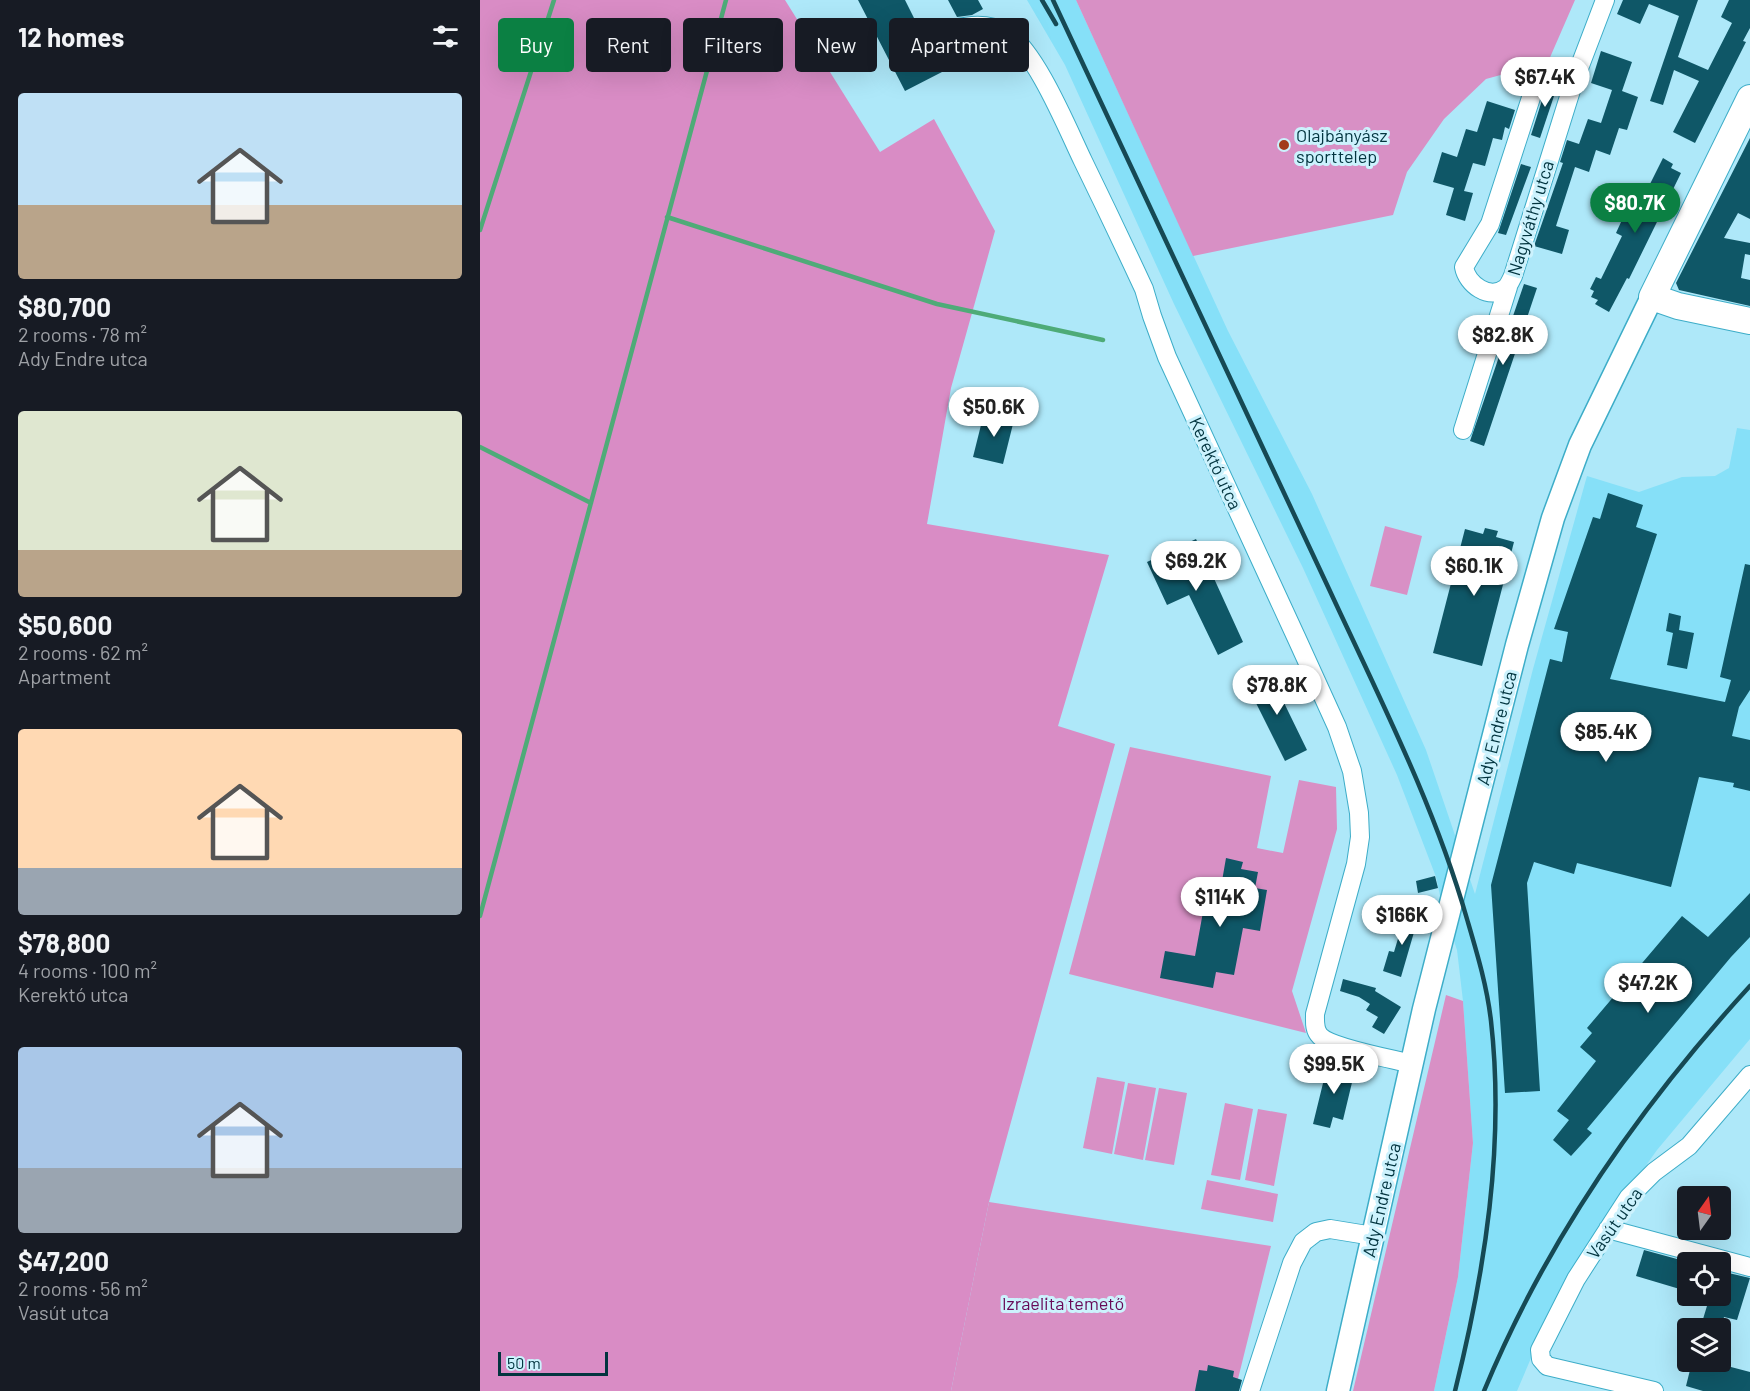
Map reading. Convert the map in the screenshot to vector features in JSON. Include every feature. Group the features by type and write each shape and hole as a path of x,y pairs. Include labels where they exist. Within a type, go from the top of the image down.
{"main road":[{"name":"Ady Endre utca","path":"1652,297 1750,98"},
{"path":"1652,297 1678,306 1750,321"}],"street":[{"name":"Nagyváthy utca","path":"1539,73 1490,224 1464,267 1466,276 1476,287 1492,292 1508,287 1517,266 1532,210 1573,84 1605,0"},
{"name":"Kerektó utca","path":"1029,56 1068,128 1144,289 1160,340 1337,727 1352,771 1359,813 1356,864 1315,1014 1318,1035 1330,1043 1412,1064"},
{"path":"1463,430 1508,287"},
{"name":"Ady Endre utca","path":"1338,1391 1424,1009 1517,645 1552,518 1580,445 1652,297"},
{"name":"Vasút utca","path":"1654,1391 1547,1366 1541,1359 1542,1341 1576,1279 1608,1229 1642,1183 1689,1146 1750,1075"},
{"path":"1250,1391 1292,1263 1303,1242 1316,1232 1330,1229 1373,1236"},
{"path":"1608,1229 1750,1267"}],"shaded area":[{"path":"480,0 785,0 796,18 795,72 830,72 880,152 934,119 995,231 951,388 927,524 1109,555 1058,726 1115,744 989,1202 951,1391 480,1391"},
{"path":"1027,0 1076,0 1228,331 1312,494 1426,750 1475,894 1533,669 1587,476 1639,492 1682,477 1715,476 1729,468 1737,428 1750,430 1750,1039 1657,1150 1603,1226 1543,1330 1517,1391 1434,1391 1458,1277 1473,1143 1457,950 1442,905 1436,877 1397,775 1303,568 1174,304 1065,65"}],"green space":[{"name":"Olajbányász sporttelep","path":"1076,0 1575,0 1548,62 1486,79 1444,119 1407,172 1393,215 1193,256"},
{"path":"1385,526 1422,536 1407,595 1370,586"},
{"path":"1130,747 1271,776 1257,848 1283,853 1299,780 1336,787 1337,829 1292,991 1306,1033 1069,974"},
{"path":"1446,995 1463,1001 1473,1143 1458,1277 1434,1391 1353,1391"},
{"path":"1097,1077 1125,1082 1112,1154 1083,1148"},
{"path":"1128,1083 1156,1088 1143,1160 1114,1154"},
{"path":"1159,1088 1187,1093 1174,1165 1145,1160"},
{"path":"1225,1103 1253,1109 1240,1180 1211,1175"},
{"path":"1258,1109 1287,1114 1274,1186 1245,1180"},
{"path":"1207,1180 1278,1194 1273,1222 1201,1209"},
{"name":"Izraelita temető","path":"989,1202 1271,1246 1235,1391 951,1391"}],"building":[{"path":"858,0 905,0 914,18 889,18 889,60 877,37 877,18 867,18"},
{"path":"948,0 978,0 983,9 972,15 957,17"},
{"path":"1623,0 1698,0 1678,57 1708,70 1732,23 1721,17 1729,0 1750,0 1750,28 1743,41 1746,42 1695,143 1673,132 1699,81 1674,70 1663,105 1650,101 1679,16 1649,4 1640,24 1617,14"},
{"path":"1601,51 1632,62 1622,91 1638,97 1627,130 1619,128 1610,155 1596,150 1589,172 1575,167 1556,226 1569,230 1562,254 1534,246 1563,163 1560,162 1567,140 1579,144 1588,119 1601,123 1612,90 1591,83"},
{"path":"895,72 942,72 905,91"},
{"path":"1549,78 1559,81 1540,138 1531,135"},
{"path":"1487,101 1515,110 1509,129 1505,127 1502,140 1493,138 1485,166 1473,163 1464,191 1473,193 1465,221 1446,215 1454,188 1433,182 1442,152 1457,157 1466,129 1477,132"},
{"path":"1750,138 1750,219 1738,213 1724,238 1750,243 1750,255 1745,254 1741,278 1750,280 1750,306 1679,290 1676,283"},
{"path":"1663,158 1673,164 1671,168 1681,173 1629,279 1627,278 1609,312 1595,304 1598,300 1591,297 1594,291 1590,289 1596,277 1601,279 1622,236 1616,233 1632,198 1638,188 1646,192"},
{"path":"1521,164 1531,167 1506,235 1498,233"},
{"path":"1524,284 1537,288 1484,446 1470,441"},
{"path":"984,413 1014,420 1003,464 973,457"},
{"path":"1608,493 1643,505 1636,527 1657,534 1610,679 1725,702 1731,680 1720,677 1745,564 1750,565 1750,690 1739,707 1732,736 1750,740 1750,791 1733,787 1734,783 1699,777 1671,887 1577,863 1574,874 1534,862 1527,883 1540,1091 1505,1093 1491,885 1550,659 1562,662 1568,632 1554,629 1593,517 1600,519"},
{"path":"1485,528 1498,531 1496,537 1514,542 1482,666 1433,653 1465,529 1483,534"},
{"path":"1196,539 1243,642 1218,655 1189,595 1167,605 1147,562"},
{"path":"1669,613 1681,616 1679,630 1694,633 1687,669 1667,665 1673,633 1666,631"},
{"path":"1269,672 1307,750 1285,761 1246,683"},
{"path":"1226,858 1243,862 1241,869 1258,872 1255,888 1267,890 1260,931 1243,928 1234,975 1216,972 1213,988 1160,978 1165,951 1195,956 1209,879 1222,881"},
{"path":"1435,876 1438,888 1418,893 1416,881"},
{"path":"1750,893 1750,937 1587,1129 1592,1133 1571,1156 1553,1140 1569,1120 1557,1111 1596,1061 1580,1047 1592,1033 1587,1028 1682,916 1708,937"},
{"path":"1406,912 1419,915 1401,977 1383,971 1389,951 1394,952"},
{"path":"1343,979 1376,988 1375,991 1401,1007 1384,1034 1372,1027 1378,1017 1366,1010 1370,1004 1359,997 1340,991"},
{"path":"1330,1064 1355,1070 1343,1120 1333,1117 1330,1128 1313,1124 1326,1071"},
{"path":"1644,1250 1677,1259 1677,1288 1636,1276"},
{"path":"1731,1274 1750,1278 1737,1320 1724,1317 1703,1318 1707,1306 1731,1306"},
{"path":"1208,1365 1234,1371 1233,1377 1242,1380 1239,1391 1195,1391 1199,1370 1207,1371"},
{"path":"1731,1367 1750,1372 1750,1391 1703,1391 1686,1386 1690,1372 1731,1372"}],"waterway":[{"path":"480,230 554,0"},
{"path":"480,916 726,0"},
{"path":"667,217 937,304 1103,340"},
{"path":"480,447 591,503"}],"railway":[{"path":"1042,0 1056,24"},
{"path":"1053,0 1404,751 1439,834 1474,944 1491,1021 1496,1114 1490,1207 1475,1300 1455,1391"},
{"path":"1484,1391 1537,1281 1599,1177 1670,1079 1750,986"}],"place":[{"name":"Olajbányász sporttelep","path":"1284,145"}]}
